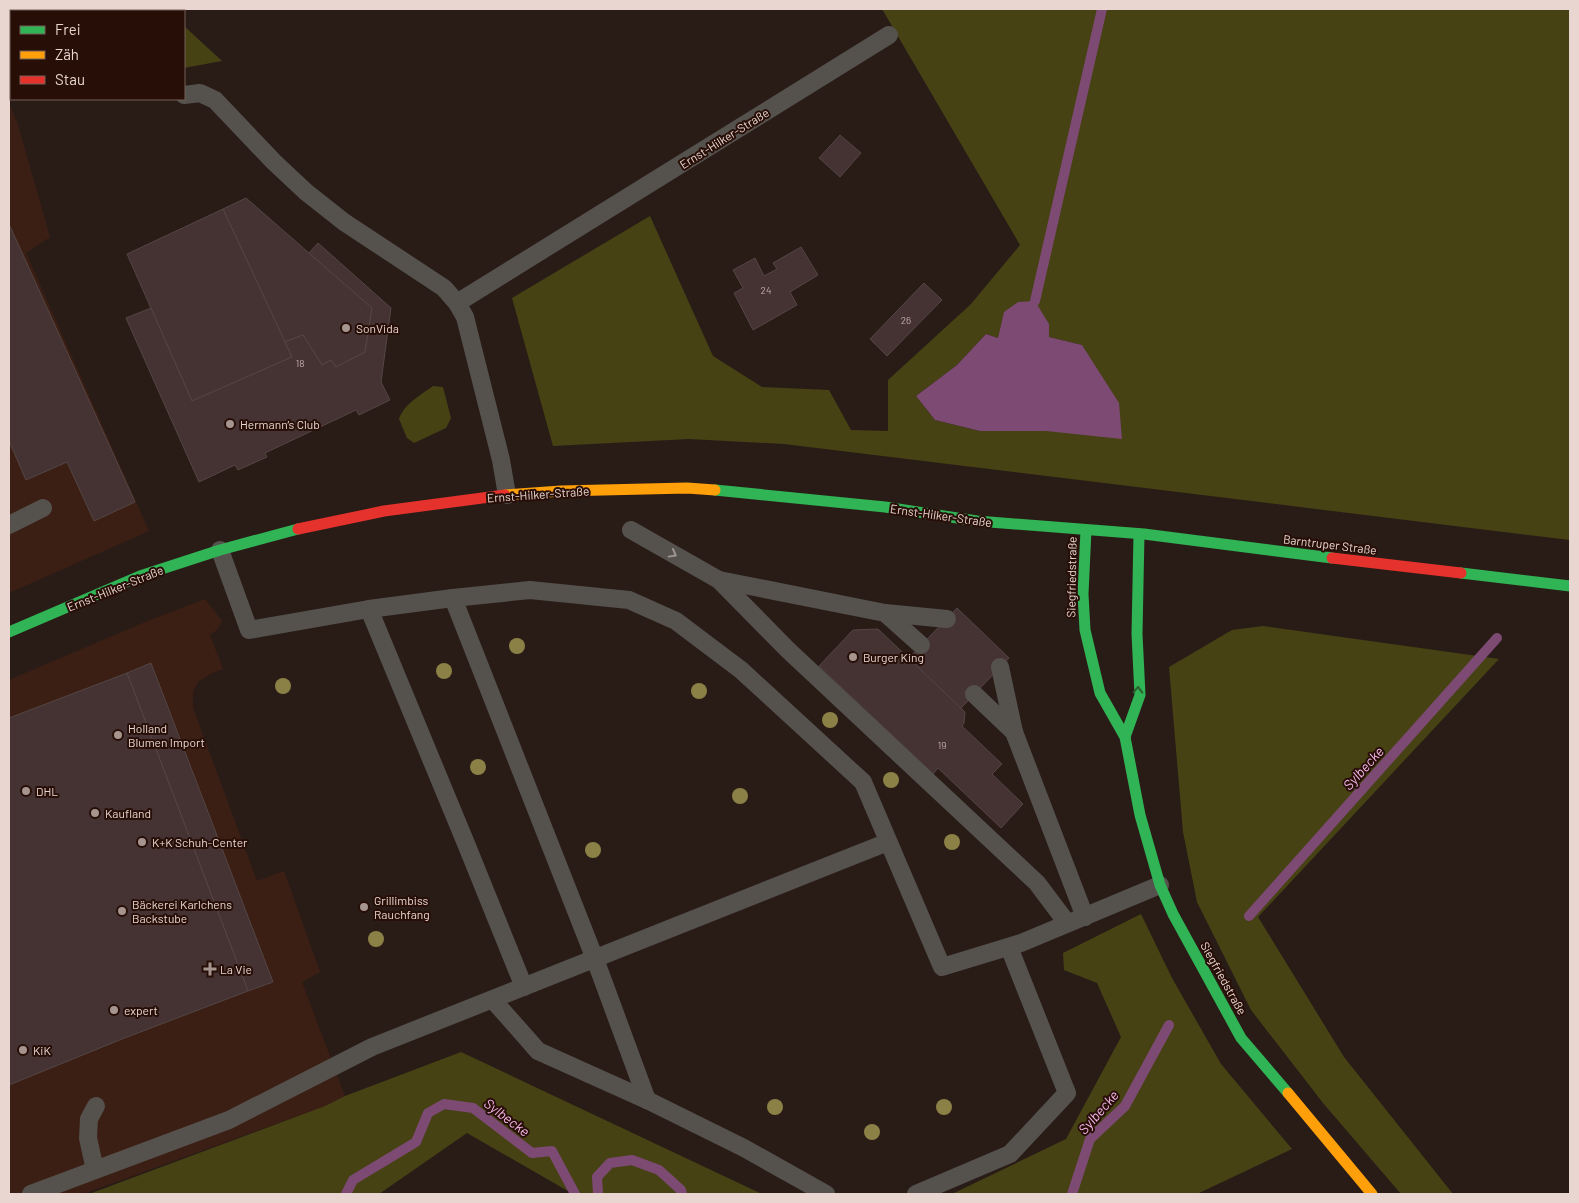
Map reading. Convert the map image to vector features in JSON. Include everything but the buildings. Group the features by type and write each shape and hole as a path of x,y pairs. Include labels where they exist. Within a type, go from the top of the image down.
{"main road":[{"name":"Ernst-Hilker-Straße","path":"9,632 140,576 220,550 336,520 384,511 508,495 562,491 687,488 885,507 978,521 1086,530"},
{"name":"Barntruper Straße","path":"1086,530 1139,534 1570,586"},
{"name":"Siegfriedstraße","path":"1086,530 1083,594 1085,630 1100,693 1125,737 1140,815 1160,885 1173,914 1241,1038 1372,1194"},
{"path":"1125,737 1140,695 1137,641 1139,534"}],"lane":[{"name":"Ernst-Hilker-Straße","path":"457,303 889,35"},
{"path":"185,95 200,93 215,100 274,162 306,192 344,222 444,288 457,303 465,317 508,495"},
{"path":"9,525 43,508"},
{"path":"631,530 719,580 788,650 1037,883 1067,923"},
{"path":"220,550 249,630 369,609 530,590 628,600 676,621 741,670 863,782 942,967 1021,943 1160,885"},
{"path":"719,580 885,612 947,619"},
{"path":"453,598 595,959 647,1100"},
{"path":"369,609 524,987"},
{"path":"885,612 921,646"},
{"path":"1000,667 1014,732 1085,917"},
{"path":"974,694 1014,732"},
{"path":"31,1194 229,1120 372,1047 888,842"},
{"path":"916,1194 1010,1154 1067,1093 1009,947"},
{"path":"493,1000 538,1051 647,1100 744,1148 826,1194"},
{"path":"95,1170 88,1138 89,1119 96,1106"}],"shaded area":[{"path":"60,9 166,10 62,10"},
{"path":"882,9 1570,9 1570,540 784,444 689,439 553,446 512,298 650,216 713,356 762,387 829,390 851,430 888,431 888,380 971,304 1020,245","holes":["986,334 998,338 1049,337 1082,345 1046,431 980,431 935,420 916,396 957,365"]},
{"path":"185,27 222,61 185,68"},
{"path":"9,103 17,122 50,237 26,253 149,531 9,593"},
{"path":"1035,301 1049,324 1049,337 1082,345 1119,403 1122,439 1046,431 980,431 935,420 916,396 957,365 986,334 998,338 1004,312 1018,302"},
{"path":"433,386 443,387 451,418 446,428 414,443 407,438 399,419 409,404"},
{"path":"205,599 222,621 218,629 210,635 223,669 199,681 193,691 193,708 257,881 284,871 320,972 302,982 345,1096 325,1106 83,1194 9,1194 9,680 145,622"},
{"path":"1263,626 1499,659 1258,917 1344,1057 1453,1194 1401,1194 1323,1103 1251,1010 1197,902 1183,832 1169,667 1232,630"},
{"path":"1141,914 1172,978 1221,1064 1292,1149 1197,1194 952,1194 1066,1139 1121,1037 1097,983 1064,970 1063,953"},
{"path":"461,1052 762,1194 573,1194 467,1133 379,1194 89,1194 325,1106 345,1096"}],"waterway":[{"path":"1035,301 1102,9"},
{"name":"Sylbecke","path":"1249,916 1497,638"},
{"name":"Sylbecke","path":"1072,1194 1090,1139 1125,1106 1169,1025"},
{"name":"Sylbecke","path":"346,1194 353,1180 416,1142 428,1113 444,1104 473,1108 532,1153 552,1151 575,1194"},
{"name":"Sylbecke","path":"598,1194 597,1177 610,1163 632,1160 659,1170 681,1190 682,1194"}],"traffic: fast":[{"path":"715,490 885,507 977,521 1144,534 1332,558"},
{"path":"9,632 140,576 220,550 298,529"},
{"path":"1086,530 1083,594 1085,630 1100,693 1125,737 1140,815 1160,885 1173,914 1241,1038 1288,1093"},
{"path":"1125,737 1140,695 1137,634 1139,534"},
{"path":"1461,573 1570,586"}],"traffic: slow":[{"path":"505,495 561,491 687,488 715,490"},
{"path":"1288,1093 1372,1194"}],"traffic: jam":[{"path":"298,529 384,511 505,495"},
{"path":"1332,558 1461,573"}],"place":[{"name":"SonVida","path":"346,328"},
{"name":"Hermann’s Club","path":"230,424"},
{"name":"Burger King","path":"853,657"},
{"name":"Holland Blumen Import","path":"118,735"},
{"name":"DHL","path":"26,791"},
{"name":"Kaufland","path":"95,813"},
{"name":"K+K Schuh-Center","path":"142,842"},
{"name":"Grillimbiss Rauchfang","path":"364,907"},
{"name":"Bäckerei Karlchens Backstube","path":"122,911"},
{"name":"La Vie","path":"210,969"},
{"name":"expert","path":"114,1010"},
{"name":"KiK","path":"23,1050"}]}
